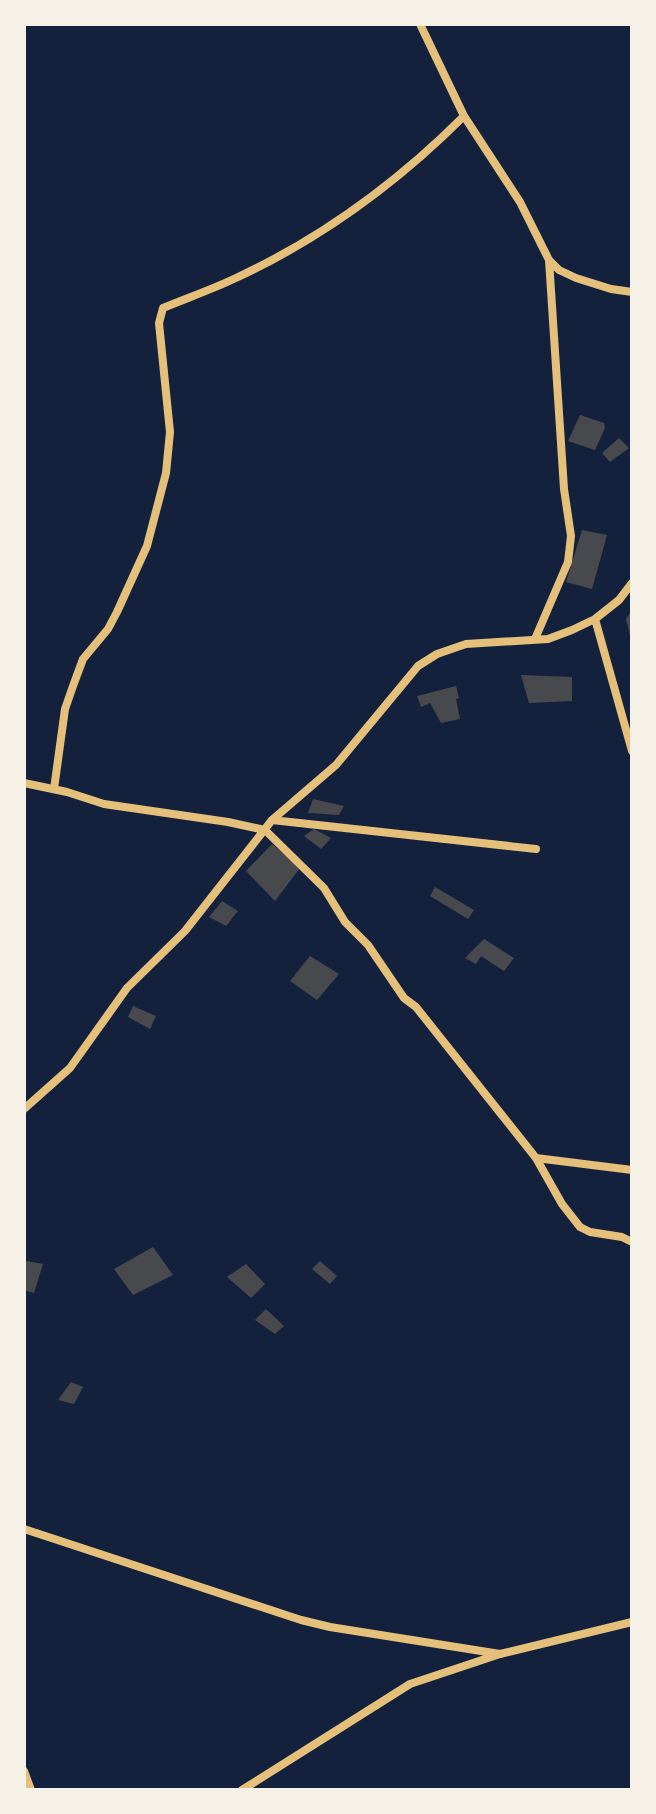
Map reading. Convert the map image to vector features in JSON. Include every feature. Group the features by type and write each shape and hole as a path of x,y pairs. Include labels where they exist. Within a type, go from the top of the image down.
{"street":[{"path":"420,24 464,116 520,202 549,260 559,270 576,278 632,292"},
{"path":"54,789 65,709 73,686 83,659 108,629 141,559 163,485 170,432 159,323 163,308 237,278 342,219 427,153 464,116"},
{"path":"535,639 568,562 571,536 564,489 549,260"},
{"path":"24,1109 70,1068 127,988 193,922 272,820 336,765 418,666 437,654 466,644 548,639 595,619 619,600 632,583"},
{"path":"595,619 632,751"},
{"path":"24,783 104,804 265,830 324,888 345,922 368,945 404,998 416,1007 536,1158 562,1204 580,1227 632,1242"},
{"path":"272,820 536,849"},
{"path":"536,1158 632,1170"},
{"path":"24,1529 301,1620 500,1654"},
{"path":"242,1790 410,1684 500,1654 632,1622"},
{"path":"24,1771 31,1790"}],"building":[{"path":"580,415 604,423 605,428 595,450 568,441"},
{"path":"619,438 629,448 610,462 602,453"},
{"path":"582,530 607,535 592,589 566,582"},
{"path":"632,610 632,639 631,639 626,619"},
{"path":"521,675 572,677 572,701 529,703"},
{"path":"456,686 460,719 441,723 430,703 421,707 417,696"},
{"path":"313,799 344,806 339,815 308,813"},
{"path":"314,829 331,838 321,849 304,836"},
{"path":"272,844 300,868 275,901 246,871"},
{"path":"435,887 474,910 468,919 430,896"},
{"path":"222,901 238,911 226,926 209,917"},
{"path":"484,939 514,958 504,971 481,956 476,964 465,958"},
{"path":"310,956 339,974 317,1000 290,981"},
{"path":"133,1006 156,1016 150,1029 128,1017"},
{"path":"153,1247 173,1275 133,1295 114,1269"},
{"path":"26,1261 43,1264 34,1293 24,1290"},
{"path":"320,1261 337,1276 330,1284 312,1269"},
{"path":"246,1264 265,1284 251,1298 227,1277"},
{"path":"266,1309 284,1326 275,1334 255,1320"},
{"path":"71,1382 83,1387 74,1404 58,1400"}]}
